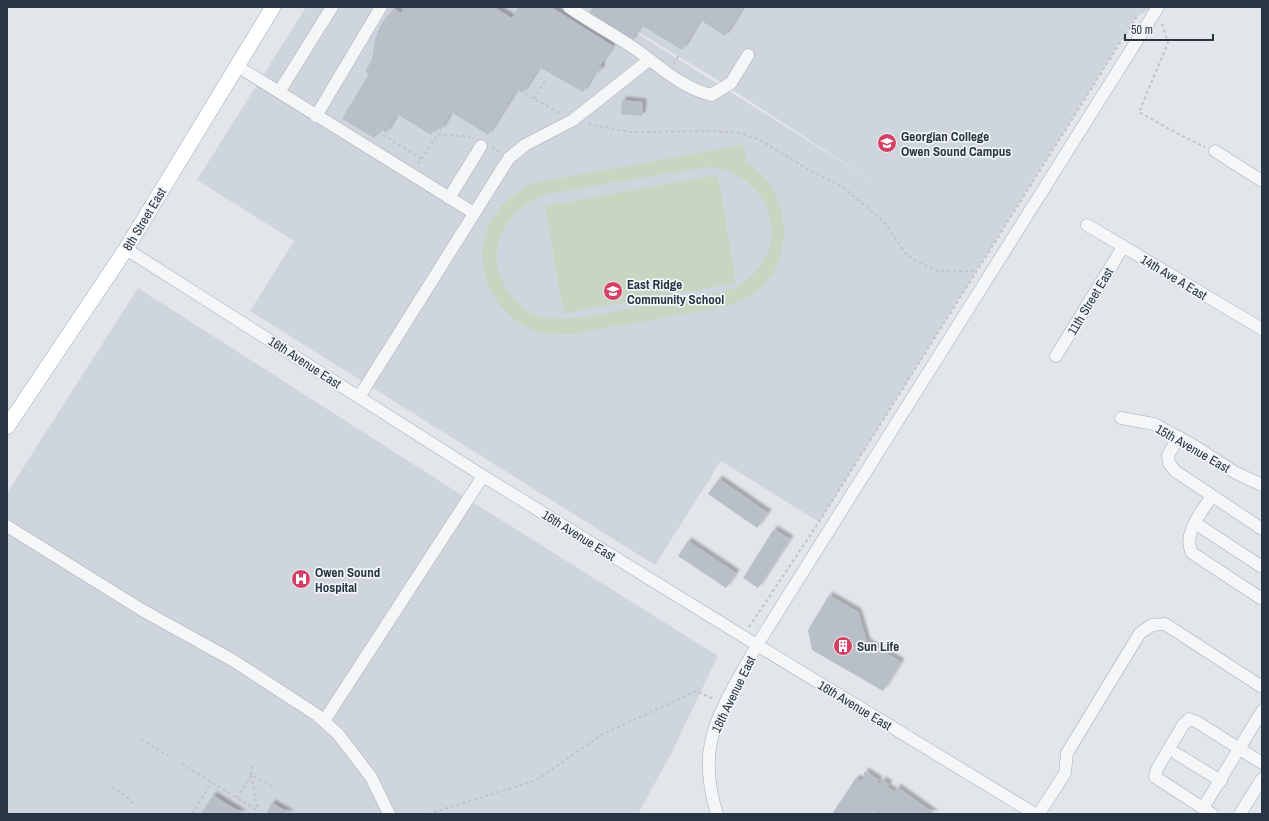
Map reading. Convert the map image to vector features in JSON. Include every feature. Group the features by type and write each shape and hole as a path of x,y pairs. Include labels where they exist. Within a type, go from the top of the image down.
{"main road":[{"name":"8th Street East","path":"7,427 126,249 236,66 274,7"}],"street":[{"path":"279,92 332,7"},
{"path":"569,7 649,60 685,86 711,95 731,83 748,54"},
{"path":"316,116 376,9"},
{"name":"18th Avenue East","path":"717,814 711,789 709,765 711,742 718,720 757,645 1159,12"},
{"path":"359,397 509,158 525,145 573,120 649,60"},
{"path":"236,66 474,213"},
{"path":"449,198 483,142"},
{"path":"1215,151 1262,181"},
{"name":"14th Ave A East","path":"1086,225 1262,329"},
{"name":"11th Street East","path":"1056,356 1123,247"},
{"name":"16th Avenue East","path":"126,249 483,476 1035,814"},
{"name":"15th Avenue East","path":"1121,418 1154,424 1179,437 1236,473 1262,486"},
{"path":"1179,437 1168,455 1169,463 1175,471 1262,529"},
{"path":"324,721 483,476"},
{"path":"1212,496 1195,523 1188,540 1189,547 1192,553 1262,599"},
{"path":"1195,523 1262,567"},
{"path":"7,526 142,610 234,661 324,721 338,734 371,777 389,814"},
{"path":"1039,814 1065,773 1067,753 1140,633 1152,625 1165,624 1262,687"},
{"path":"1262,711 1239,748 1207,811 1155,776 1157,769 1183,725 1190,719 1197,722 1239,748 1262,763"},
{"path":"1177,754 1221,781"},
{"path":"1240,814 1262,779"}],"path":[{"path":"1159,12 1168,43 1139,112 1180,135 1215,151"},
{"path":"757,645 746,631 819,522 1140,13"},
{"path":"534,99 546,78"},
{"path":"525,94 573,120 630,132 715,131 741,133 760,140 810,170 844,187 884,222 906,254 917,262 938,271 976,271"},
{"path":"412,175 438,134 483,142 500,152"},
{"path":"383,135 422,159"},
{"path":"428,814 537,780 601,735 696,691 726,704"},
{"path":"141,739 168,756"},
{"path":"182,764 258,811 251,775 252,766"},
{"path":"237,798 251,775"},
{"path":"251,775 274,787"},
{"path":"192,814 211,782"},
{"path":"112,787 131,800 136,806"}],"shaded area":[{"name":"East Ridge Community School","path":"306,7 595,7 877,184 711,76 597,7 1153,7 1135,18 819,522 721,461 655,565 250,311 294,241 197,180"},
{"name":"Owen Sound Hospital","path":"138,288 474,503 718,656 671,754 638,814 7,814 7,493"}],"green space":[{"path":"743,145 746,158 740,160 758,171 769,184 777,199 782,216 784,233 782,250 776,266 767,281 751,295 723,307 572,334 550,334 530,328 513,318 499,303 489,286 483,266 483,247 488,227 499,209 506,201 533,183","holes":["705,167 727,171 745,180 758,193 768,209 772,227 770,246 762,264 747,280 738,286 695,298 599,315 552,319 533,314 520,306 510,294 502,280 499,273 497,260 497,247 501,235 515,214 535,199 547,194"]},
{"path":"718,175 736,283 564,313 545,206"}],"building":[{"path":"405,7 494,7 512,18 518,8 515,7 551,7 613,46 601,64 601,70 594,74 583,92 539,67 523,93 517,89 488,135 451,112 441,130 436,127 431,135 397,114 386,133 381,129 374,138 342,119 369,74 365,72 372,60 375,39 381,24 394,9 401,13"},
{"path":"593,7 743,7 725,36 700,20 682,50 641,25 631,42 588,15"},
{"path":"622,100 643,102 642,116 621,114"},
{"path":"719,479 768,513 757,528 708,494"},
{"path":"774,529 790,539 758,588 743,578"},
{"path":"688,541 736,573 726,588 678,556"},
{"name":"Sun Life","path":"829,595 858,612 867,642 901,662 883,691 812,650 808,630"},
{"path":"865,771 879,780 877,782 880,784 882,780 889,784 887,787 895,792 897,787 935,814 876,814 873,812 871,814 832,814 856,778 862,781 865,776 863,775"},
{"path":"213,795 243,814 201,814"},
{"path":"272,803 291,814 266,814"}],"place":[{"name":"Georgian College Owen Sound Campus","path":"887,143"},
{"name":"East Ridge Community School","path":"613,291"},
{"name":"Owen Sound Hospital","path":"301,579"},
{"name":"Sun Life","path":"843,646"}]}
